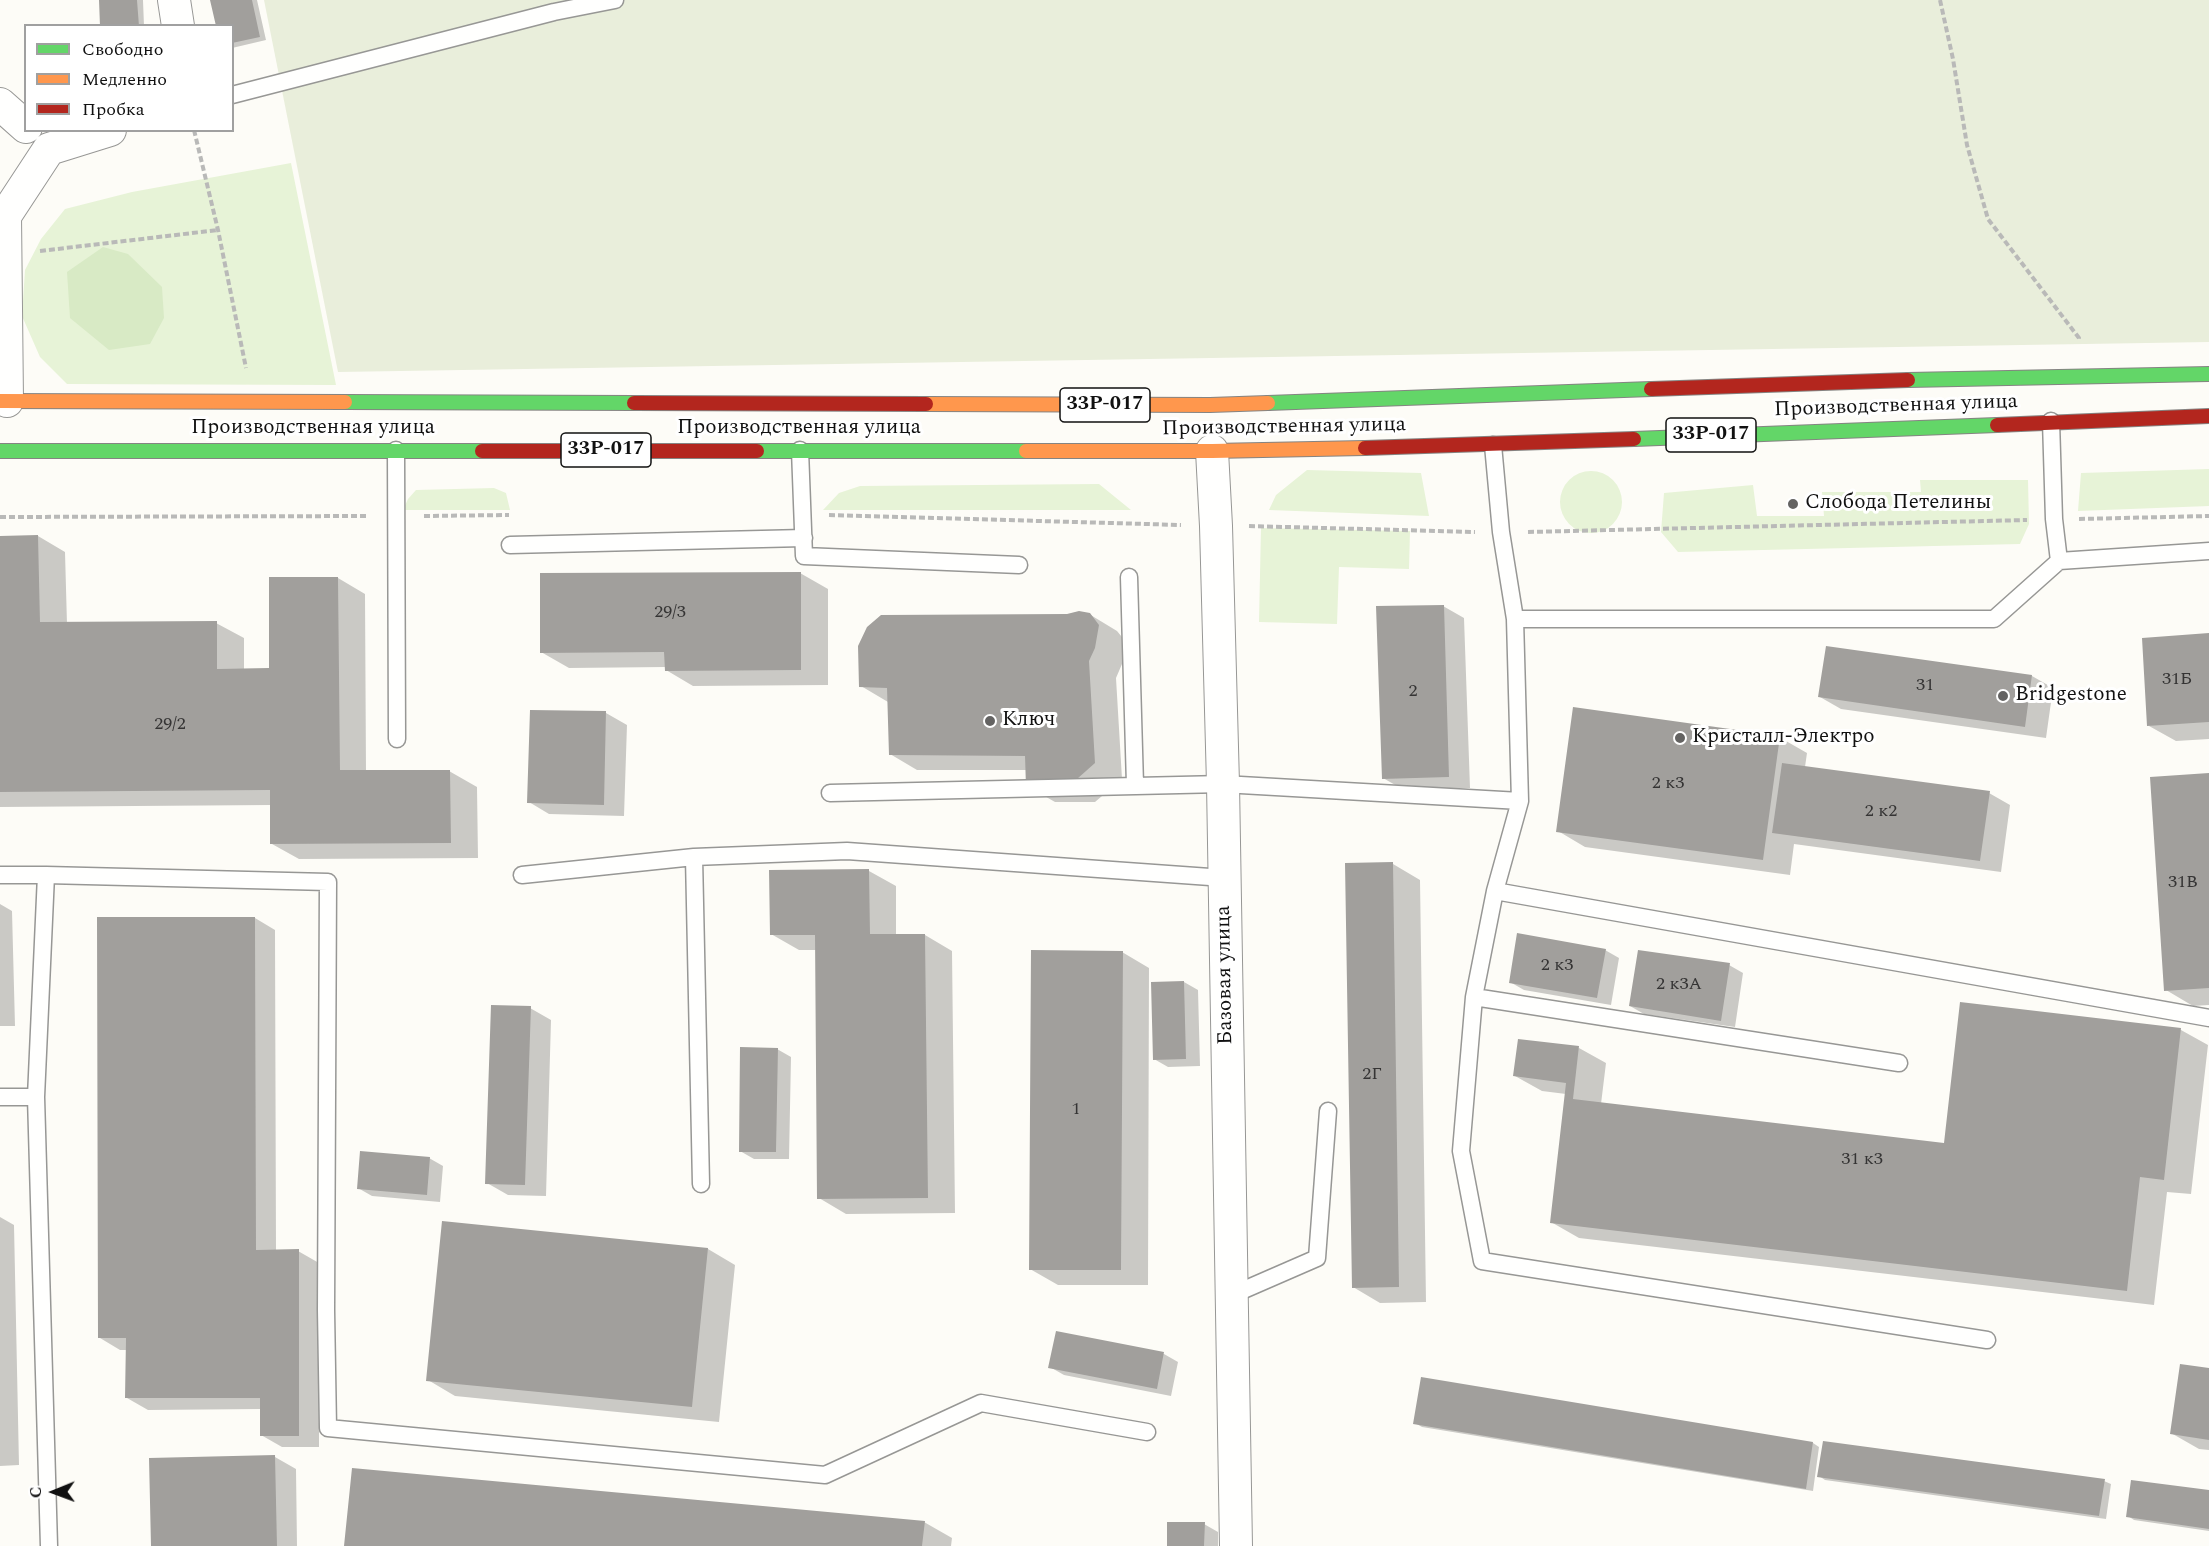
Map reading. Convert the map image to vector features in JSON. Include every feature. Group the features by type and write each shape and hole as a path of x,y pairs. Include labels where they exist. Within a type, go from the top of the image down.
{"highway":[{"name":"Производственная улица","path":"3,401 253,401 1211,411 1993,377 2209,374"},
{"name":"Производственная улица","path":"0,451 800,450 1493,445 2209,416"}],"street":[{"path":"174,0 178,24"},
{"path":"0,104 24,125"},
{"path":"3,401 5,216 39,140 96,132"},
{"name":"Базовая улица","path":"1212,446 1223,784 1236,1546"}],"lane":[{"path":"234,94 552,6 615,0"},
{"path":"2051,421 2054,519 2059,561"},
{"path":"1493,445 1502,532 1515,619 1520,801 1495,891 1474,997 1461,1151 1482,1261 1987,1340"},
{"path":"396,450 397,739"},
{"path":"800,450 804,556 1019,565"},
{"path":"510,545 804,538"},
{"path":"1515,619 1994,619 2059,561 2209,551"},
{"path":"1129,577 1135,785"},
{"path":"830,793 1223,784 1520,801"},
{"path":"522,875 694,857 847,851 1224,878"},
{"path":"694,857 700,1184"},
{"path":"0,875 328,882 326,1310 328,1428 825,1475 981,1403 1148,1432"},
{"path":"46,875 36,1097 49,1546"},
{"path":"1495,891 2209,1018"},
{"path":"1474,997 1899,1063"},
{"path":"0,1097 36,1097"},
{"path":"1232,1295 1317,1258 1328,1111"}],"path":[{"path":"1940,0 1953,59 1967,145 1988,219 2079,338 2079,348"},
{"path":"194,132 218,230 253,401"},
{"path":"6,255 218,230"},
{"path":"803,514 1502,532 2209,516"},
{"path":"0,518 516,515"}],"green space":[{"path":"264,0 2209,0 2209,342 338,372"},
{"path":"291,163 336,385 67,384 40,357 22,316 25,270 41,239 65,209 132,192"},
{"path":"103,247 128,254 162,287 164,318 150,344 109,350 70,318 67,272"},
{"path":"2209,469 2209,506 2078,511 2081,473"},
{"path":"1307,470 1421,473 1429,516 1269,510 1276,495"},
{"path":"1591,471 1608,476 1613,480 1617,485 1622,502 1617,519 1613,524 1608,528 1591,533 1574,528 1569,524 1565,519 1560,502 1565,485 1569,480 1574,476"},
{"path":"1920,480 2028,480 2029,524 2020,544 1678,552 1661,532 1664,493 1753,485 1757,516 1824,516 1822,492 1921,492"},
{"path":"1099,484 1131,510 823,510 839,493 860,486"},
{"path":"494,488 506,493 510,510 403,510 408,499 416,490"},
{"path":"1261,528 1410,531 1409,569 1339,567 1337,624 1259,622"}],"building":[{"path":"99,0 137,0 139,24 100,24"},
{"path":"210,0 252,0 260,37 234,43 234,24 216,24"},
{"path":"38,535 40,622 217,621 217,669 269,668 269,577 338,577 340,770 450,770 451,843 270,844 270,790 0,792 0,536"},
{"path":"801,572 801,670 665,671 664,652 540,653 540,573"},
{"path":"1444,605 1449,777 1382,779 1376,606"},
{"name":"Ключ","path":"1079,611 1090,613 1099,625 1095,648 1089,661 1095,763 1068,787 1026,787 1025,756 889,755 887,688 859,687 858,646 867,627 881,615 1067,614"},
{"path":"2209,633 2209,722 2147,726 2142,638"},
{"path":"1826,646 2032,675 2025,727 1818,697"},
{"path":"1573,707 1780,736 1763,860 1556,832"},
{"path":"530,710 606,711 604,805 527,803"},
{"path":"1782,763 1990,791 1980,861 1772,833"},
{"path":"2209,773 2209,988 2164,991 2150,777"},
{"path":"1393,862 1399,1287 1352,1288 1345,863"},
{"path":"869,869 870,934 925,934 928,1198 817,1199 815,935 770,935 769,870"},
{"path":"97,917 255,917 256,1250 299,1249 299,1436 260,1436 260,1398 125,1398 126,1338 98,1338"},
{"path":"1517,933 1606,949 1597,998 1509,983"},
{"path":"1031,950 1123,951 1121,1270 1029,1270"},
{"path":"1638,950 1730,963 1721,1021 1629,1006"},
{"path":"1184,981 1186,1059 1153,1060 1151,982"},
{"path":"1960,1002 2181,1028 2164,1180 2140,1177 2127,1291 1550,1223 1566,1083 1513,1076 1518,1039 1579,1046 1573,1099 1944,1143"},
{"path":"491,1005 531,1006 525,1185 485,1184"},
{"path":"740,1047 778,1048 776,1152 739,1152"},
{"path":"360,1151 430,1157 427,1195 357,1189"},
{"path":"442,1221 708,1248 692,1407 426,1381"},
{"path":"1056,1331 1164,1352 1157,1389 1048,1368"},
{"path":"2180,1364 2209,1368 2209,1440 2170,1434"},
{"path":"1421,1377 1813,1442 1806,1489 1413,1424"},
{"path":"1823,1441 2105,1479 2099,1516 1817,1477"},
{"path":"275,1455 277,1546 151,1546 149,1458"},
{"path":"352,1468 925,1521 922,1546 344,1546"},
{"path":"2131,1480 2209,1490 2209,1529 2126,1517"},
{"path":"1167,1522 1205,1522 1204,1546 1167,1546"}],"traffic: fast":[{"path":"1908,380 2209,374"},
{"path":"1268,403 1651,389"},
{"path":"345,402 634,403"},
{"path":"1634,439 1997,425"},
{"path":"0,451 482,451"},
{"path":"757,451 1026,451"}],"traffic: slow":[{"path":"0,401 345,402"},
{"path":"926,404 1210,405 1268,403"},
{"path":"1026,451 1365,448"}],"traffic: jam":[{"path":"1651,389 1908,380"},
{"path":"634,403 926,404"},
{"path":"1997,425 2209,416"},
{"path":"1365,448 1634,439"},
{"path":"482,451 757,451"}],"place":[{"name":"Слобода Петелины","path":"1793,504"},
{"name":"Bridgestone","path":"2003,696"},
{"name":"Ключ","path":"990,721"},
{"name":"Кристалл-Электро","path":"1680,738"}]}
